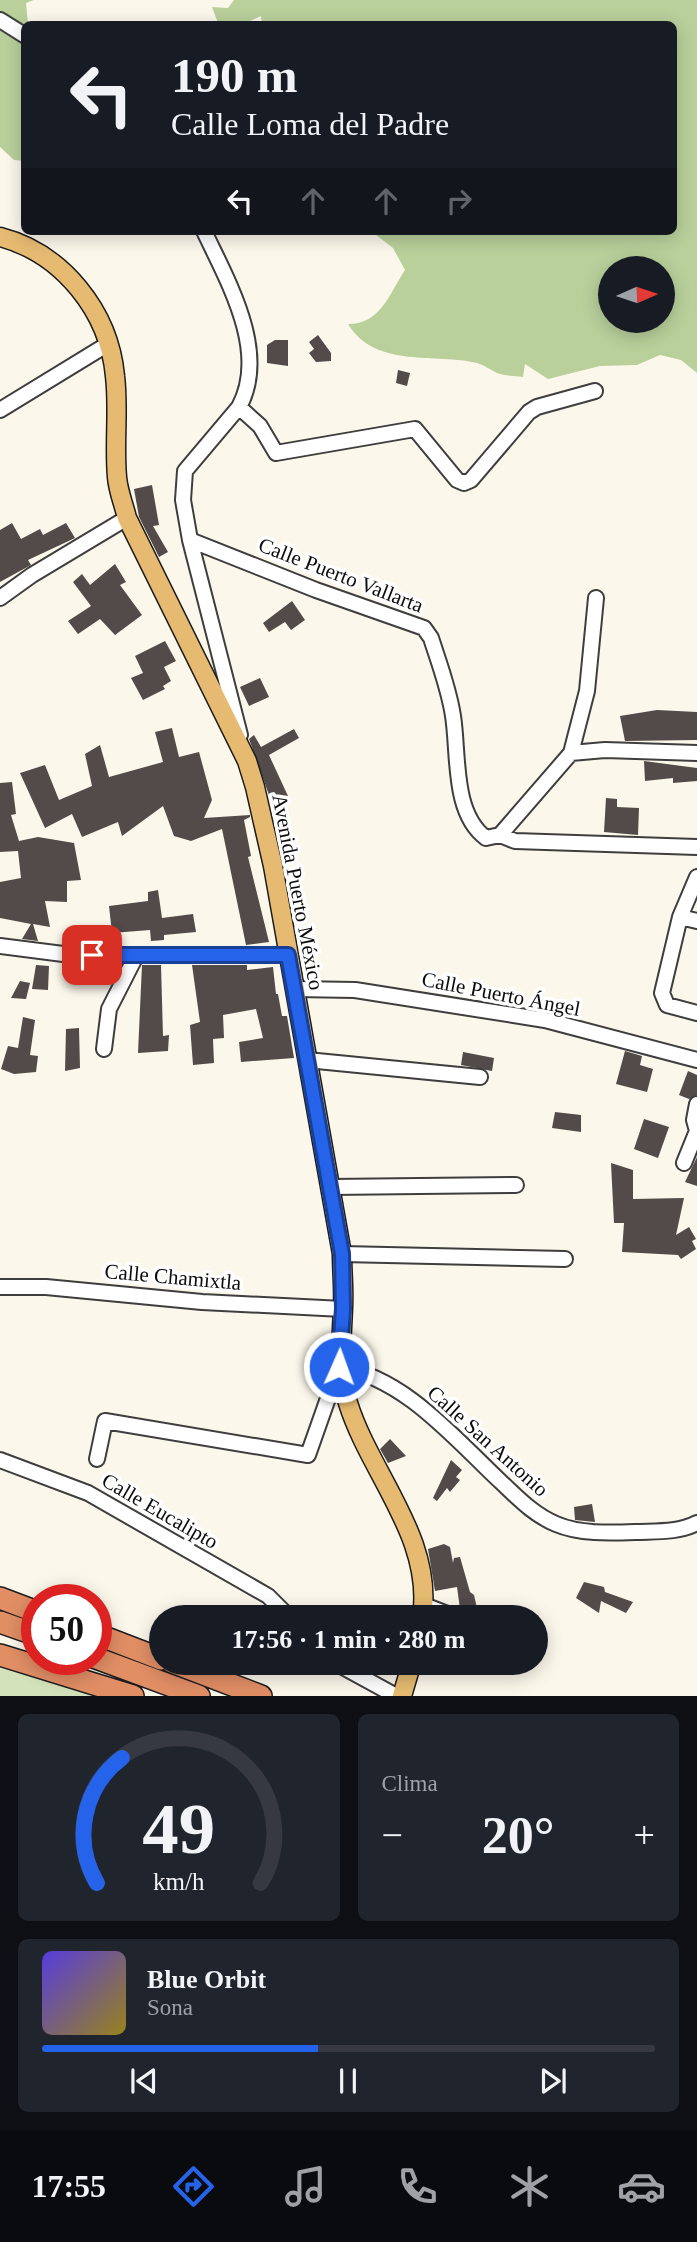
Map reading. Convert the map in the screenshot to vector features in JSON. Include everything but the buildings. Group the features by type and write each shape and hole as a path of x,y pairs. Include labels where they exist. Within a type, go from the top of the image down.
{"highway":[{"path":"0,1598 21,1606"},
{"path":"0,1622 21,1629"},
{"path":"112,1640 149,1654"},
{"path":"0,1655 133,1696"},
{"path":"112,1664 199,1696"},
{"path":"206,1675 261,1696"}],"main road":[{"name":"Avenida Puerto México","path":"0,237 29,246 55,263 89,301 108,344 116,377 117,480 127,518 247,761 273,866 342,1254 343,1309 339,1367 348,1404 362,1438 418,1551 424,1579 423,1605"},
{"path":"402,1696 408,1675"}],"street":[{"path":"0,20 21,33"},
{"path":"206,235 236,304 249,348 248,385 239,407 185,471 183,500 190,540 247,761"},
{"path":"0,411 108,344"},
{"path":"239,407 260,426 276,453 415,429 457,480 464,483 471,480 529,412 537,407 595,391"},
{"path":"0,598 32,575 127,518"},
{"name":"Calle Puerto Vallarta","path":"190,540 316,590 424,628 436,654 453,714 468,816 486,838 500,835 516,841 697,847"},
{"path":"500,835 571,753 587,691 596,598"},
{"path":"571,753 605,750 697,753"},
{"path":"697,877 680,917 663,983 664,1000 671,1007 697,1013"},
{"path":"680,917 697,921"},
{"path":"0,946 71,955 288,955"},
{"path":"104,1049 109,1009 136,956"},
{"name":"Calle Puerto Ángel","path":"295,989 355,990 545,1020 697,1060"},
{"path":"307,1060 480,1077"},
{"path":"684,1163 696,1131 694,1120 697,1104"},
{"path":"330,1187 516,1185"},
{"path":"342,1254 565,1259"},
{"name":"Calle Chamixtla","path":"0,1287 46,1287 202,1302 343,1309"},
{"path":"97,1460 105,1421 308,1455 339,1367"},
{"name":"Calle San Antonio","path":"339,1367 364,1371 404,1395 528,1508 554,1523 576,1530 620,1532 679,1529 697,1523"},
{"name":"Calle Eucalipto","path":"0,1460 88,1493 268,1596 277,1605"},
{"path":"358,1675 396,1696"}],"green space":[{"path":"0,0 34,0 26,3 28,21 21,21 21,161 14,160 0,147"},
{"path":"234,0 697,0 697,373 681,360 660,355 637,365 600,366 548,379 525,364 523,377 507,375 477,363 408,357 374,348 360,338 348,324 359,323 376,313 389,298 405,270 393,248 376,235 677,235 677,21 262,21 261,16 250,21 217,21 212,7 228,8"},
{"path":"0,1668 102,1696 0,1696"}],"route":[{"path":"92,955 288,955 342,1254 343,1309 339,1367"}]}
